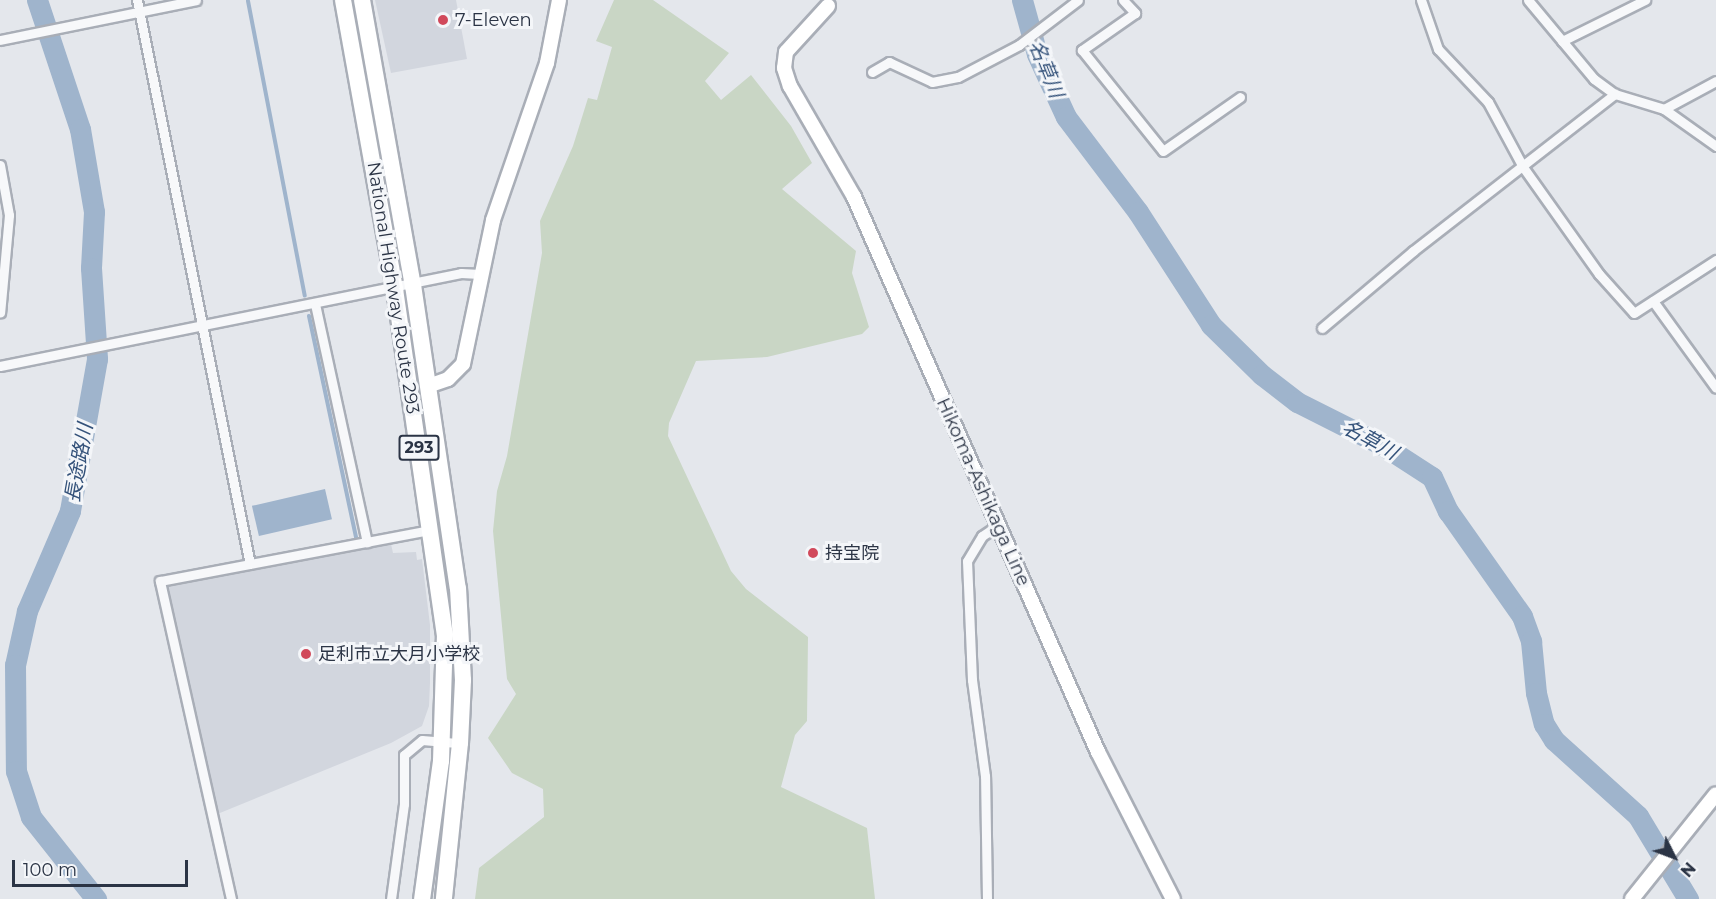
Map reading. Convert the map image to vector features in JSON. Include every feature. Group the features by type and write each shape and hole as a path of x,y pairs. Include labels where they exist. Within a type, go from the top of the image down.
{"highway":[{"name":"National Highway Route 293","path":"343,0 395,289 445,634 442,741 422,899"},
{"name":"National Highway Route 293","path":"362,0 413,285 458,588 463,681 460,743 444,899"}],"main road":[{"path":"428,386 448,379 463,364 493,220 550,54 560,0"},
{"name":"Hikoma-Ashikaga Line","path":"828,6 786,52 784,68 790,86 854,197 1098,752 1173,899"},
{"path":"1632,899 1716,794"}],"street":[{"path":"137,0 205,325 250,564"},
{"path":"0,40 196,0"},
{"path":"872,72 889,62 932,82 945,81 1024,42 1078,0"},
{"path":"1123,0 1135,13 1082,50 1162,151 1240,97"},
{"path":"1421,0 1438,49 1488,102 1523,167 1599,274 1634,313 1716,260"},
{"path":"1528,0 1594,79 1615,94 1664,110 1716,146"},
{"path":"1562,41 1645,0"},
{"path":"1664,110 1716,81"},
{"path":"1322,328 1413,251 1615,94"},
{"path":"0,165 9,215 0,313"},
{"path":"0,366 395,289 461,273 480,274"},
{"path":"1653,301 1716,388"},
{"path":"315,304 367,542"},
{"path":"987,899 985,776 972,680 967,561 982,536 997,526"},
{"path":"231,899 160,581 431,530"},
{"path":"391,899 404,804 404,755 422,740 460,743"}],"shaded area":[{"path":"375,0 456,0 467,59 391,73"},
{"name":"足利市立大月小学校","path":"391,544 393,553 416,552 417,560 422,559 430,625 430,683 429,706 422,726 391,743 215,815 168,585"}],"green space":[{"path":"614,0 653,0 729,53 705,81 721,100 751,75 791,126 812,163 782,189 856,251 852,273 869,327 862,334 767,357 696,361 669,423 668,436 731,571 746,589 808,637 807,721 795,735 781,787 867,828 875,899 475,899 479,868 544,817 543,789 512,773 488,738 516,694 507,679 493,531 497,491 507,456 542,253 540,221 573,146 588,98 597,100 612,47 596,41"}],"water":[{"path":"325,489 332,519 259,536 252,506"}],"waterway":[{"name":"長途路川","path":"37,0 80,129 94,212 91,268 97,359 70,511 27,611 15,665 16,771 31,817 96,899"},
{"name":"名草川","path":"1022,0 1037,54 1066,117 1138,212 1211,325 1262,375 1297,402 1384,446 1432,477 1448,511 1522,616 1531,641 1536,693 1544,724 1554,740 1638,816 1688,899"},
{"path":"248,1 305,296"},
{"path":"309,316 356,538"}],"place":[{"name":"7-Eleven","path":"443,20"},
{"name":"持宝院","path":"813,553"},
{"name":"足利市立大月小学校","path":"306,654"}]}
